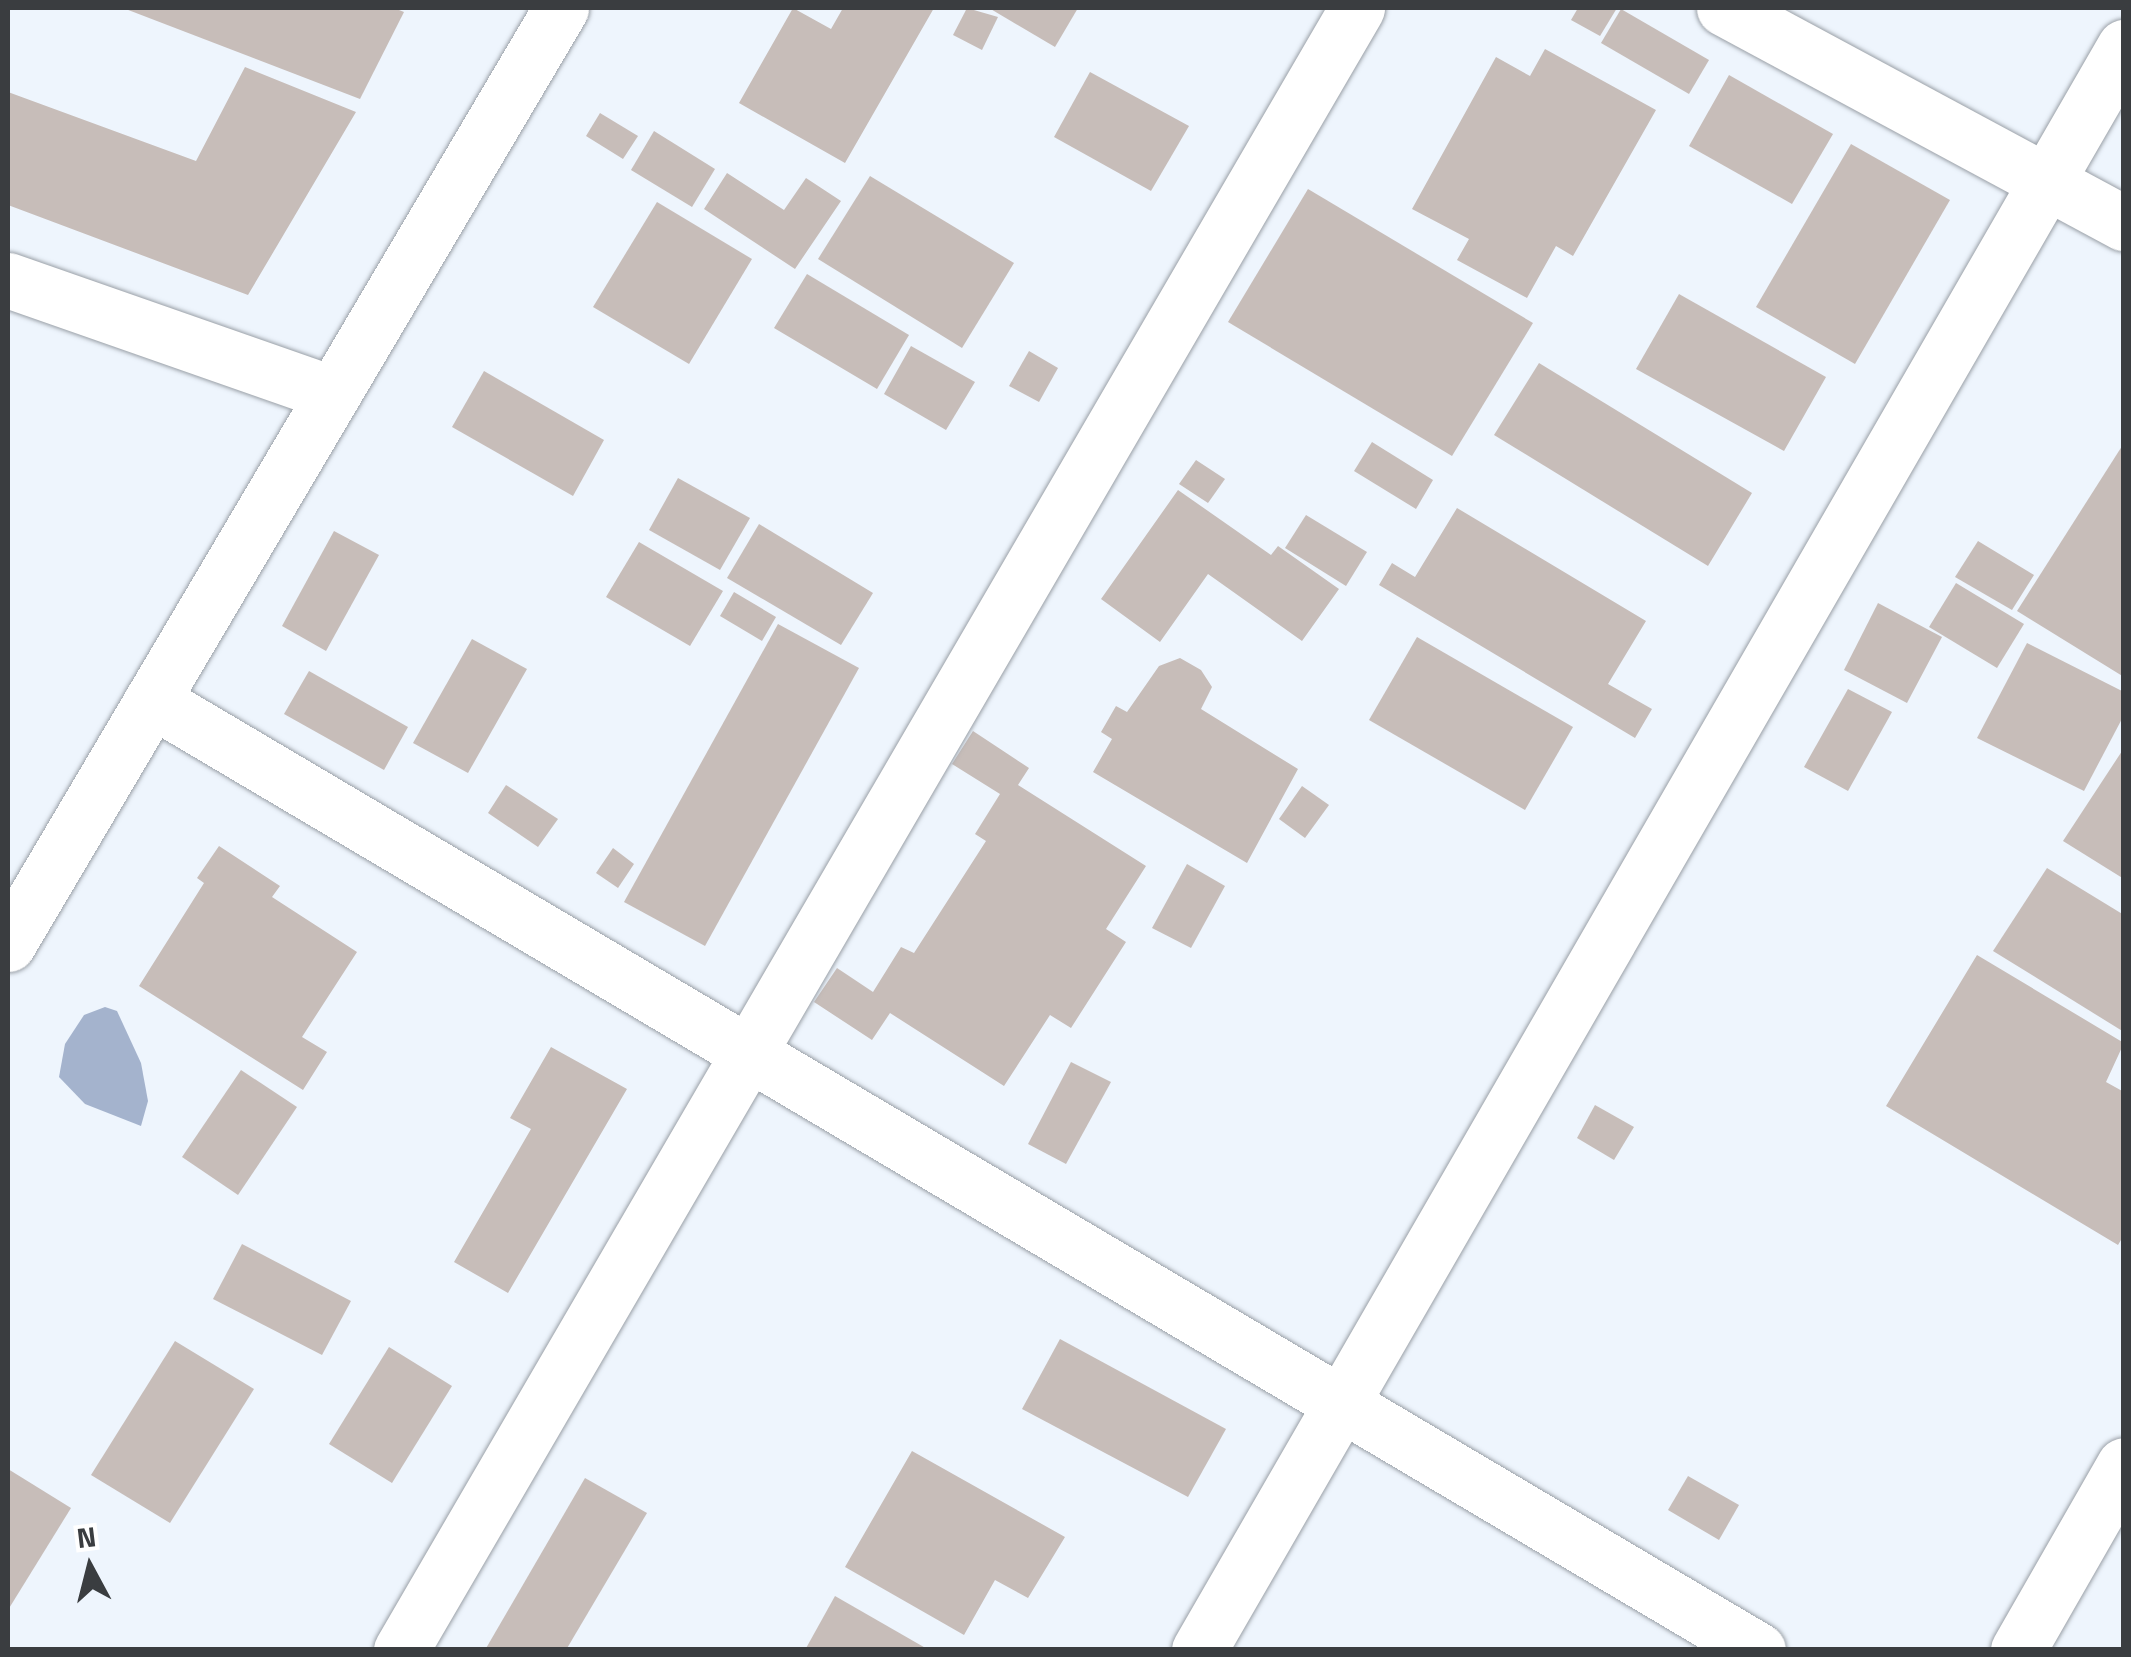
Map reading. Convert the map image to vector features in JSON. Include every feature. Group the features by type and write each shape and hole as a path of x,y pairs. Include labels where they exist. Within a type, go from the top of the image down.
{"street":[{"path":"8,944 562,8"},
{"path":"401,1650 1357,8"},
{"path":"1724,8 2051,180 2124,223"},
{"path":"1199,1650 2051,180 2124,47"},
{"path":"8,280 333,394"},
{"path":"152,700 1758,1650"},
{"path":"2018,1650 2124,1465"}],"water":[{"path":"105,1007 117,1011 141,1063 148,1101 141,1126 85,1104 59,1077 65,1044 84,1015"}],"building":[{"path":"123,8 394,8 404,12 360,99"},
{"path":"793,8 831,29 843,8 934,8 845,163 739,103"},
{"path":"967,8 998,17 982,50 953,35"},
{"path":"989,8 1078,8 1055,47"},
{"path":"1578,8 1617,8 1600,36 1571,20"},
{"path":"1621,9 1709,60 1689,94 1601,43"},
{"path":"1545,49 1656,110 1573,256 1556,246 1527,298 1457,260 1469,239 1412,209 1496,57 1530,76"},
{"path":"245,67 356,112 248,295 8,205 8,92 196,161"},
{"path":"1090,72 1189,126 1151,191 1054,137"},
{"path":"1729,75 1833,134 1792,204 1689,146"},
{"path":"600,113 638,136 623,159 586,136"},
{"path":"654,131 715,169 692,207 631,170"},
{"path":"1851,144 1950,200 1855,364 1756,307"},
{"path":"727,173 784,210 806,178 841,201 795,269 704,209"},
{"path":"870,176 1014,263 962,348 818,259"},
{"path":"1308,189 1533,323 1452,456 1228,322"},
{"path":"657,202 752,259 689,364 593,307"},
{"path":"807,274 909,335 877,389 774,328"},
{"path":"1679,294 1826,377 1784,451 1636,369"},
{"path":"911,346 975,382 946,430 884,394"},
{"path":"1029,351 1058,368 1039,402 1009,386"},
{"path":"1539,363 1752,493 1708,566 1494,435"},
{"path":"484,371 604,440 573,496 452,427"},
{"path":"1372,442 1433,480 1416,509 1354,471"},
{"path":"2124,443 2124,677 2017,611"},
{"path":"1196,460 1225,479 1208,503 1179,484"},
{"path":"678,478 750,518 720,570 649,530"},
{"path":"1178,490 1271,555 1278,546 1339,589 1302,641 1208,574 1160,642 1101,599"},
{"path":"1457,508 1646,621 1608,684 1652,709 1635,738 1379,585 1392,563 1415,577"},
{"path":"1306,515 1367,552 1346,586 1285,548"},
{"path":"759,524 873,593 841,645 727,578"},
{"path":"334,531 379,555 326,651 282,626"},
{"path":"1978,541 2034,575 2012,610 1955,577"},
{"path":"639,542 723,591 690,646 606,597"},
{"path":"1956,583 2024,624 1997,668 1929,627"},
{"path":"734,592 776,617 762,641 720,616"},
{"path":"1878,603 1942,637 1907,703 1844,670"},
{"path":"778,624 859,668 705,946 624,902"},
{"path":"1417,637 1573,727 1525,810 1369,720"},
{"path":"472,639 527,669 468,773 413,743"},
{"path":"2027,643 2124,692 2124,715 2084,791 1977,738"},
{"path":"1180,658 1201,670 1212,687 1201,709 1298,769 1247,863 1093,772 1112,739 1101,732 1116,706 1127,712 1159,666"},
{"path":"309,671 408,727 384,770 284,714"},
{"path":"1848,689 1892,712 1848,791 1804,767"},
{"path":"973,731 1029,768 1018,785 1146,866 1106,929 1126,942 1071,1028 1050,1015 1004,1086 890,1013 872,1040 814,1002 837,968 873,992 901,947 914,953 986,841 975,834 1000,794 952,764"},
{"path":"2124,748 2124,879 2063,841"},
{"path":"506,785 558,819 538,847 488,813"},
{"path":"1302,786 1329,805 1305,838 1279,819"},
{"path":"219,846 280,886 272,897 357,952 302,1037 327,1052 303,1090 139,986 204,883 197,878"},
{"path":"613,848 634,864 618,888 596,873"},
{"path":"1187,864 1225,886 1191,948 1152,928"},
{"path":"2047,868 2124,915 2124,1032 1993,951"},
{"path":"1977,955 2124,1043 2106,1082 2124,1092 2124,1235 2118,1245 1886,1106"},
{"path":"551,1047 627,1089 508,1293 454,1262 531,1129 510,1118"},
{"path":"1071,1062 1111,1082 1066,1164 1028,1144"},
{"path":"241,1070 297,1107 238,1195 182,1157"},
{"path":"1595,1105 1634,1127 1614,1160 1577,1138"},
{"path":"242,1244 351,1301 322,1355 213,1299"},
{"path":"1060,1339 1226,1429 1188,1497 1022,1409"},
{"path":"175,1341 254,1389 170,1523 91,1475"},
{"path":"389,1347 452,1386 392,1483 329,1444"},
{"path":"912,1451 1065,1537 1028,1598 995,1580 964,1635 845,1567"},
{"path":"8,1469 71,1508 8,1610"},
{"path":"1688,1476 1739,1505 1719,1540 1668,1510"},
{"path":"585,1478 647,1513 566,1650 485,1650"},
{"path":"835,1596 929,1650 805,1650"}]}
